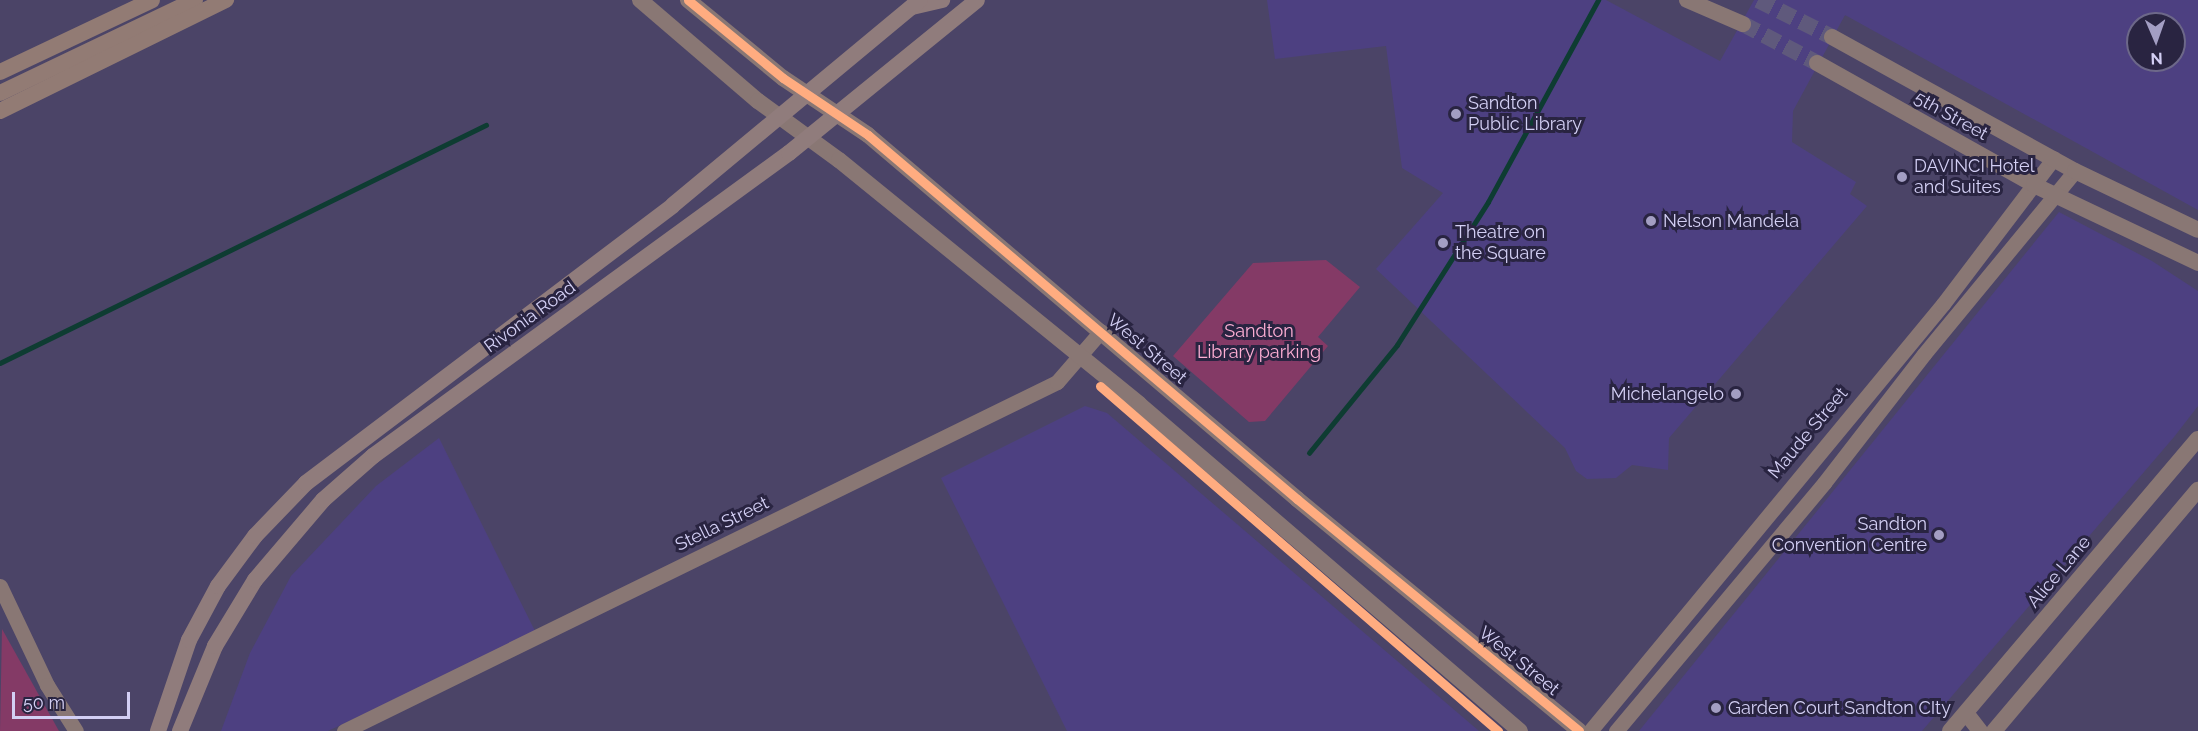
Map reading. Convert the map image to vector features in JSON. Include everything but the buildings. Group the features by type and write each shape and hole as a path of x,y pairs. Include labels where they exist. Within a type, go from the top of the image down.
{"main road":[{"path":"0,72 152,0"},
{"path":"0,93 195,0"},
{"path":"0,111 226,0"},
{"path":"916,3 942,0"},
{"name":"Rivonia Road","path":"180,731 215,646 255,580 323,501 373,456 807,137 977,0"},
{"name":"Rivonia Road","path":"155,728 189,640 218,586 255,536 289,499 363,436 673,205 916,3"},
{"path":"193,731 195,693"}],"street":[{"path":"640,0 780,118 807,137 1080,358 1516,728"},
{"name":"West Street","path":"688,0 783,78 837,111 1101,331 1297,499 1579,731"},
{"path":"1687,0 1743,24"},
{"name":"5th Street","path":"1832,37 2075,171 2198,230"},
{"name":"5th Street","path":"1817,63 2034,185 2198,263"},
{"name":"Maude Street","path":"1590,731 1949,296 2054,159"},
{"path":"1616,731 2075,171"},
{"path":"2166,246 2198,269"},
{"name":"Stella Street","path":"344,731 1057,382 1101,331"},
{"name":"Alice Lane","path":"1950,731 2198,439"},
{"path":"1994,731 2198,490"},
{"path":"0,586 47,685 76,731"},
{"path":"1966,713 1980,731"}],"shaded area":[{"path":"1267,0 1606,0 1720,61 1754,0 2198,0 2198,210 1845,15 1793,111 1792,142 1856,182 1850,194 1867,206 1669,438 1668,470 1632,465 1616,478 1587,479 1576,471 1565,448 1376,269 1443,193 1402,168 1386,46 1275,59"},
{"path":"2059,212 2152,261 2198,291 2198,406 2174,437 1922,731 1639,731"},
{"path":"1085,406 1107,413 1479,731 1067,731 941,478"},
{"path":"439,438 536,633 328,731 221,731 250,653 291,576 376,486"}],"green space":[{"name":"Sandton Library parking","path":"1326,260 1360,287 1318,337 1328,346 1265,421 1249,422 1173,356 1253,263"},
{"path":"2,629 59,731 0,731"}],"waterway":[{"path":"1309,453 1397,345 1488,202 1598,0"},
{"path":"0,363 486,125"}],"tunnel":[{"path":"1758,0 1832,37"},
{"path":"1743,24 1817,63"}],"cycle path":[{"path":"688,0 783,78 868,135 1297,499 1579,731"},
{"path":"1100,386 1498,731"}],"place":[{"name":"Sandton Public Library","path":"1456,114"},
{"name":"DAVINCI Hotel and Suites","path":"1902,177"},
{"name":"Nelson Mandela","path":"1651,221"},
{"name":"Theatre on the Square","path":"1443,243"},
{"name":"Michelangelo","path":"1736,394"},
{"name":"Sandton Convention Centre","path":"1939,535"},
{"name":"Garden Court Sandton CIty","path":"1716,708"}]}
